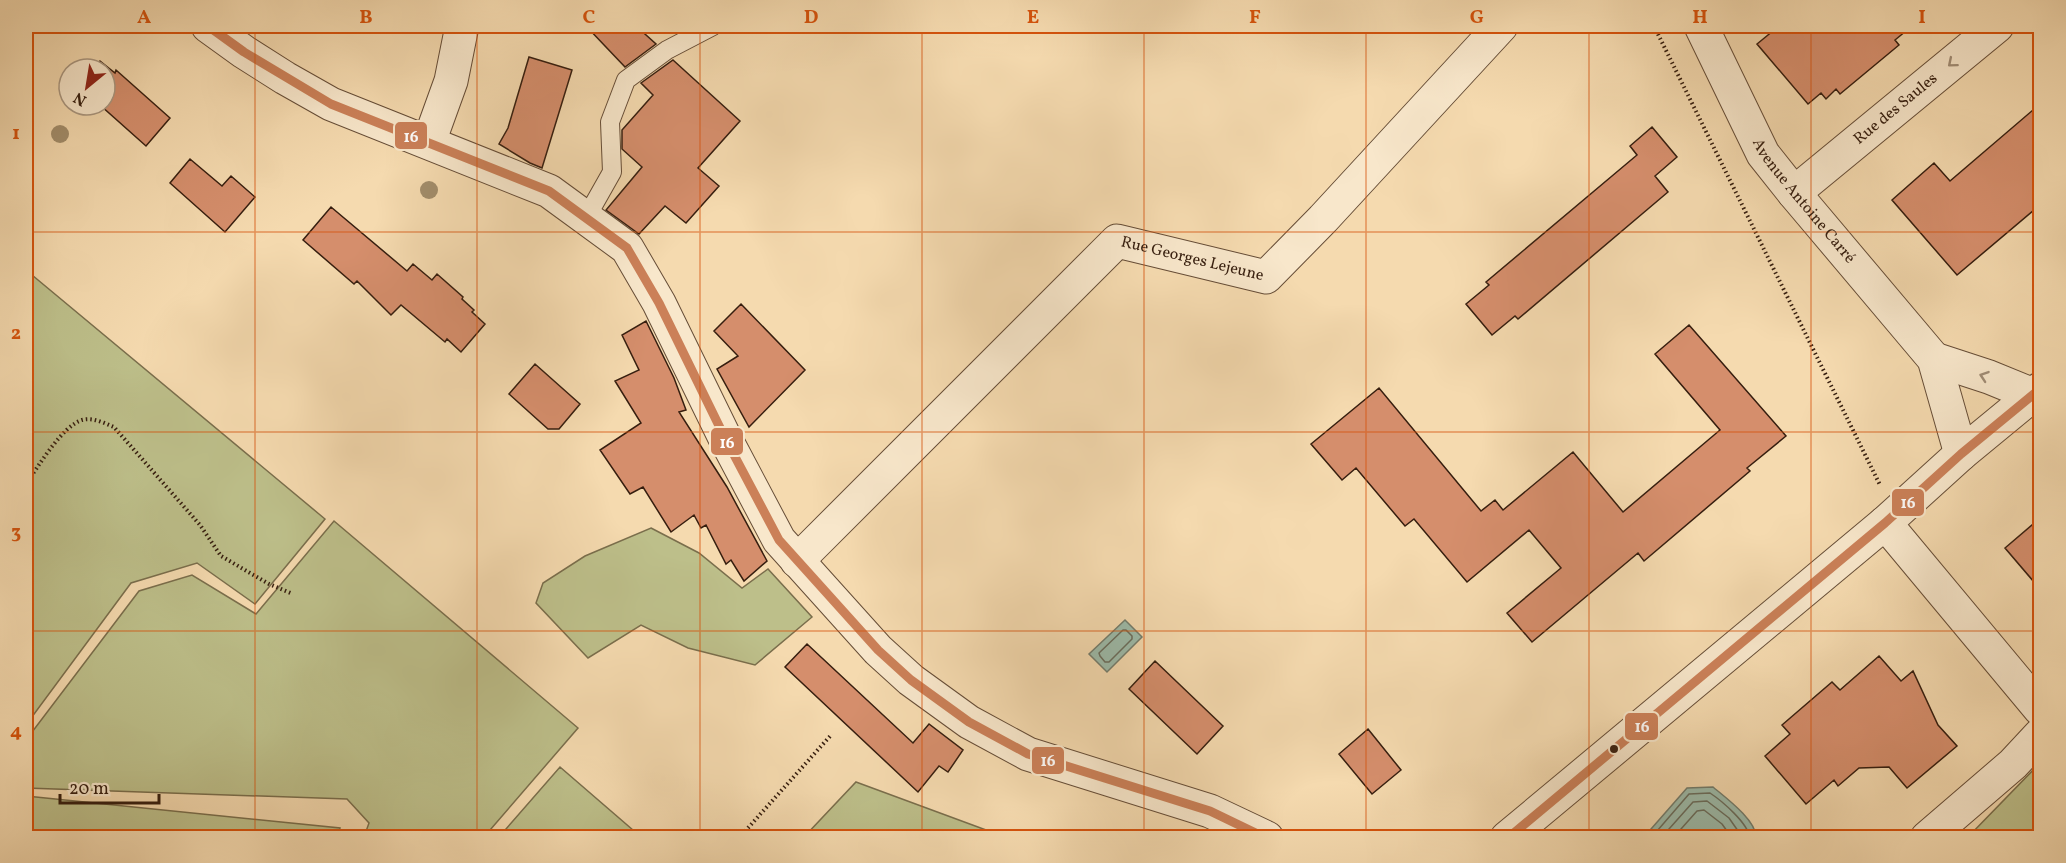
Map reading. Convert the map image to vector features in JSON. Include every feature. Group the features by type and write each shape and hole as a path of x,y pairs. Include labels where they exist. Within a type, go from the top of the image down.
{"street":[{"path":"208,26 285,78 332,104 549,191 627,248 659,303 724,436 779,540 878,650 911,680 969,722 1028,754 1210,811 1267,837"},
{"path":"429,142 451,81 462,26"},
{"name":"Rue Georges Lejeune","path":"797,561 1117,241 1266,277 1323,219 1501,26"},
{"name":"Avenue Antoine Carré","path":"1701,26 1763,154 1934,359 1961,454"},
{"name":"Rue des Saules","path":"1794,193 1997,26"},
{"path":"1934,359 2037,392"},
{"path":"1507,837 1890,518 1961,454 2037,392"},
{"path":"1890,518 2040,710"},
{"path":"1927,837 2013,764 2040,735"}],"lane":[{"path":"586,218 612,172 610,122 626,80 667,50 713,26"}],"path":[{"path":"1654,26 1890,518"},
{"path":"26,484 66,430 82,420 95,420 114,427 200,525 221,556 269,584 293,594"},
{"path":"739,837 832,734"}],"green space":[{"path":"26,270 325,519 255,604 197,563 131,583 26,725"},
{"path":"334,521 578,728 484,837 364,837 369,823 347,799 26,788 26,740 139,591 192,575 256,614"},
{"path":"651,528 699,553 742,588 768,569 812,617 755,665 688,648 641,625 588,658 536,603 543,583 585,556"},
{"path":"2040,763 2040,837 2017,837 2015,833 2002,837 1968,837"},
{"path":"560,767 641,837 499,837"},
{"path":"856,782 1005,837 804,837"},
{"path":"26,796 340,828 338,838 26,837"}],"water":[{"path":"1125,620 1142,637 1107,672 1089,654"},
{"path":"1713,787 1746,817 1755,830 1756,837 1644,837 1687,788"}],"building":[{"path":"586,26 636,26 656,44 625,67"},
{"path":"1779,26 1912,26 1895,40 1899,45 1840,94 1836,89 1826,99 1821,93 1808,104 1757,44"},
{"path":"529,57 572,70 542,168 499,144 508,128"},
{"path":"673,60 740,121 698,168 719,186 686,223 665,206 639,234 606,210 642,167 622,149 622,130 653,95 641,83"},
{"path":"117,71 170,118 146,146 113,117 117,117"},
{"path":"2040,104 2040,205 1957,275 1892,200 1934,163 1950,181"},
{"path":"1652,127 1677,157 1655,176 1668,192 1518,319 1515,316 1492,335 1466,304 1489,285 1486,282 1637,155 1630,146"},
{"path":"190,159 222,186 231,176 255,197 225,232 170,183"},
{"path":"331,207 407,271 413,264 432,280 437,274 463,297 462,299 474,310 472,312 485,324 461,352 447,339 445,342 401,305 391,315 357,281 354,284 303,240"},
{"path":"741,304 805,370 749,427 717,369 738,356 714,331"},
{"path":"646,321 674,378 686,410 679,412 727,487 767,561 744,581 731,560 726,564 706,525 701,528 694,515 671,532 643,487 630,494 600,450 641,423 615,381 639,370 622,335"},
{"path":"1689,325 1786,436 1747,468 1750,471 1644,561 1638,553 1532,642 1507,613 1561,568 1529,530 1467,582 1414,519 1405,526 1356,468 1342,480 1311,444 1379,388 1481,511 1495,500 1503,510 1573,452 1623,512 1720,430 1655,354"},
{"path":"535,364 580,404 559,429 548,429 509,394"},
{"path":"2040,518 2040,589 2005,548"},
{"path":"807,644 913,743 929,724 963,750 948,772 939,766 918,792 785,667"},
{"path":"1879,656 1901,681 1913,671 1938,725 1957,746 1907,788 1889,767 1859,768 1838,786 1834,780 1806,804 1765,756 1790,734 1782,725 1832,682 1840,690"},
{"path":"1155,661 1223,726 1197,754 1129,689"},
{"path":"1368,729 1401,770 1372,794 1339,754"}],"transit line":[{"name":"16","path":"208,26 244,52 331,104 549,191 627,248 659,303 724,436 779,540 878,650 911,680 969,722 1028,754 1210,811 1266,838"},
{"name":"16","path":"1508,838 1885,523 1961,454 2040,389"}]}
